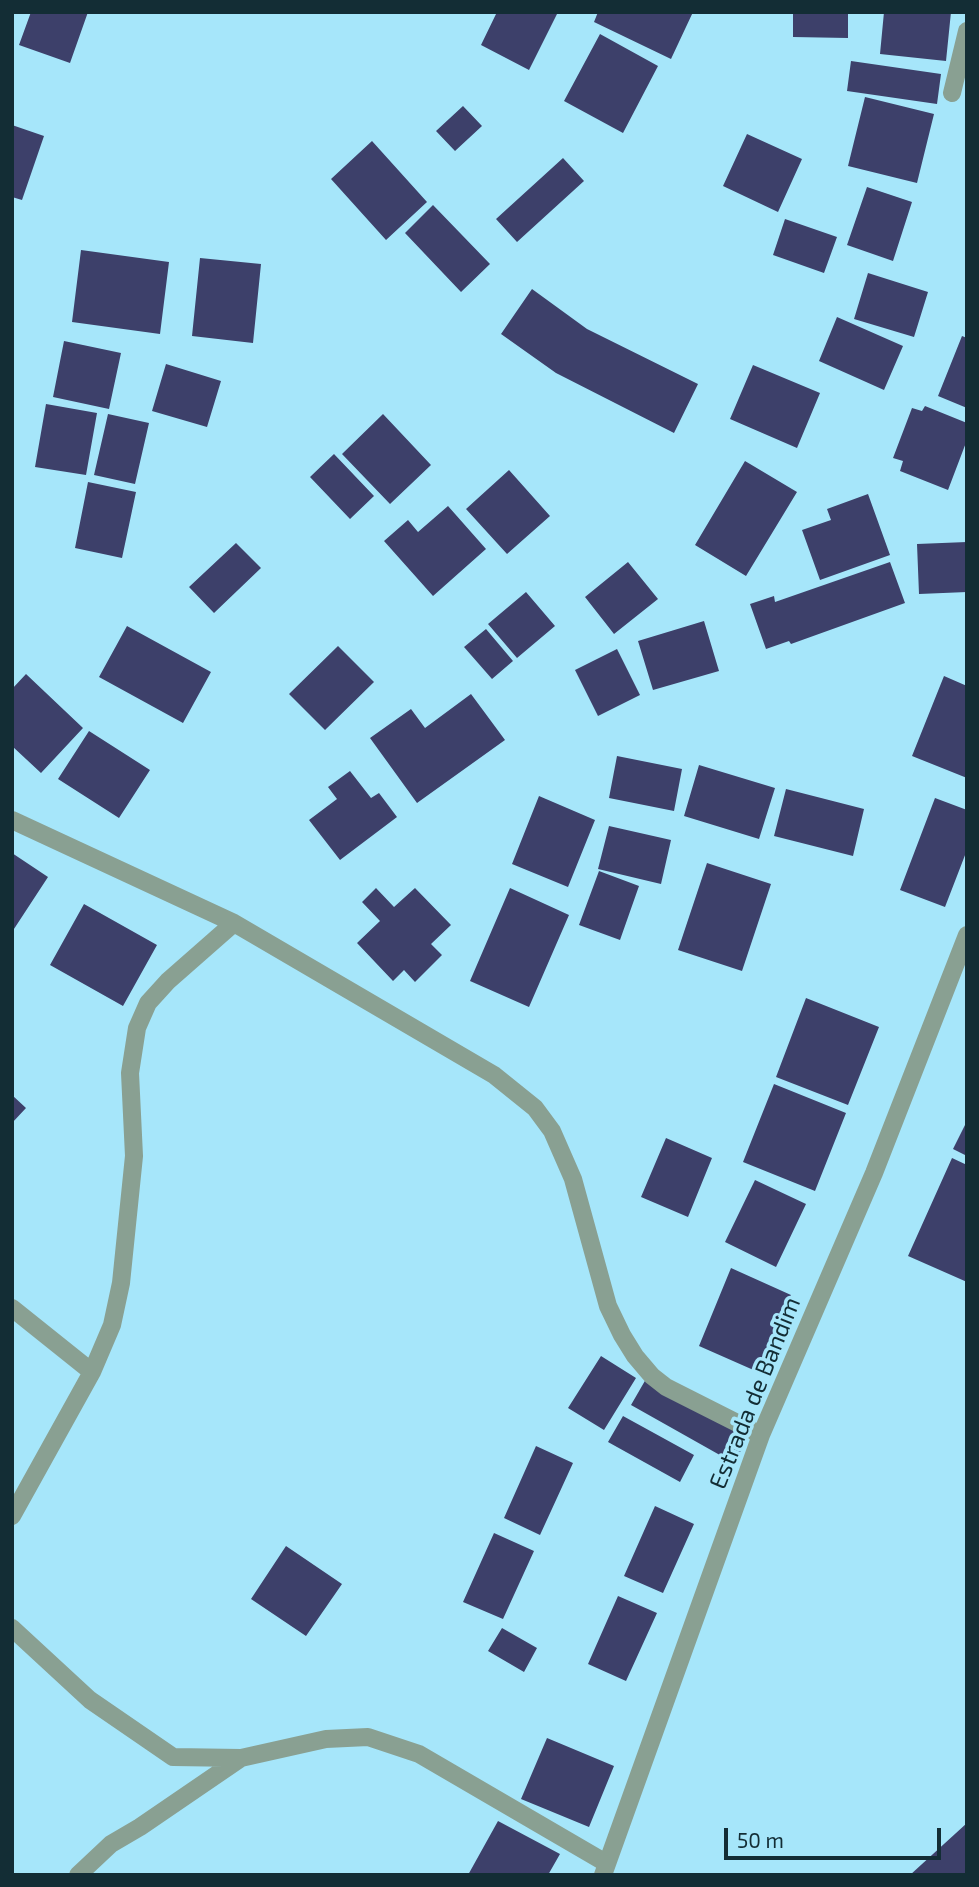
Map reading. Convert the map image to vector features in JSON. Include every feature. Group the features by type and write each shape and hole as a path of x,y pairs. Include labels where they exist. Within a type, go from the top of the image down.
{"street":[{"path":"952,93 967,30"},
{"path":"12,820 234,923 494,1076 535,1108 552,1131 573,1179 608,1306 635,1356 652,1376 666,1387 761,1435"},
{"path":"12,1516 92,1372 112,1325 121,1283 134,1156 130,1073 137,1028 148,1003 168,981 234,923"},
{"name":"Estrada de Bandim","path":"604,1869 761,1435 874,1172 967,935"},
{"path":"12,1308 92,1372"},
{"path":"12,1628 90,1700 173,1757 240,1758 326,1739 368,1737 418,1754 604,1869"},
{"path":"78,1875 111,1844 240,1758"}],"building":[{"path":"31,12 88,12 70,63 19,45"},
{"path":"497,12 558,12 529,70 481,45"},
{"path":"598,12 693,12 671,59 594,22"},
{"path":"793,12 848,12 848,38 793,37"},
{"path":"884,12 951,12 946,61 880,54"},
{"path":"600,34 658,66 623,133 564,101"},
{"path":"851,61 941,74 937,104 847,91"},
{"path":"865,97 934,114 917,183 848,166"},
{"path":"463,106 482,126 455,151 436,131"},
{"path":"12,125 44,136 22,200 12,197"},
{"path":"747,134 802,159 778,212 723,186"},
{"path":"372,141 427,202 386,240 331,179"},
{"path":"563,158 584,181 517,242 496,219"},
{"path":"867,187 912,202 893,261 847,245"},
{"path":"433,205 490,264 461,292 405,233"},
{"path":"785,219 837,237 824,273 773,255"},
{"path":"81,250 169,262 160,334 72,322"},
{"path":"200,258 261,264 253,343 192,336"},
{"path":"868,273 928,292 914,337 854,319"},
{"path":"532,289 587,329 698,384 674,433 556,373 501,334"},
{"path":"837,317 903,346 884,390 819,361"},
{"path":"962,336 967,338 967,408 938,396"},
{"path":"64,341 121,353 109,409 53,397"},
{"path":"166,364 221,381 207,427 152,411"},
{"path":"753,365 820,393 797,448 730,419"},
{"path":"46,404 97,413 86,475 35,467"},
{"path":"925,406 967,423 967,440 948,490 900,471 903,461 893,458 912,408 922,411"},
{"path":"108,414 149,423 135,484 94,475"},
{"path":"383,414 431,465 390,504 342,454"},
{"path":"334,454 374,496 350,519 310,477"},
{"path":"745,461 797,492 746,576 695,545"},
{"path":"509,470 550,516 507,554 466,509"},
{"path":"88,482 136,492 122,558 75,548"},
{"path":"868,494 890,555 820,580 802,530 831,520 827,509"},
{"path":"448,506 486,549 433,596 384,541 408,520 418,532"},
{"path":"967,542 967,592 919,594 917,544"},
{"path":"236,543 261,568 214,613 189,587"},
{"path":"628,562 658,599 614,634 585,597"},
{"path":"890,562 905,603 791,644 789,641 766,649 750,604 774,596 775,602"},
{"path":"526,592 555,626 517,658 488,624"},
{"path":"704,621 719,671 653,690 638,641"},
{"path":"127,626 211,672 183,723 99,677"},
{"path":"486,629 513,661 492,679 464,647"},
{"path":"338,646 374,682 325,730 289,694"},
{"path":"617,649 640,695 598,716 575,670"},
{"path":"26,674 83,728 41,773 12,746 12,689"},
{"path":"944,676 967,686 967,778 912,756"},
{"path":"471,694 505,740 417,803 370,738 411,709 425,728"},
{"path":"89,731 150,770 119,818 58,779"},
{"path":"617,756 682,769 674,811 609,798"},
{"path":"699,765 775,788 759,839 684,816"},
{"path":"350,771 371,798 379,793 397,817 340,860 309,820 337,799 328,787"},
{"path":"786,789 864,809 853,856 774,836"},
{"path":"539,796 595,820 568,887 512,864"},
{"path":"935,798 967,810 967,850 945,907 900,890"},
{"path":"609,826 671,840 661,884 598,869"},
{"path":"12,853 48,877 12,932"},
{"path":"707,863 771,884 742,971 678,950"},
{"path":"599,871 639,886 620,940 579,925"},
{"path":"376,888 394,907 415,888 451,925 431,944 442,955 415,982 404,970 393,981 357,943 380,921 362,902"},
{"path":"510,888 569,915 529,1007 470,981"},
{"path":"84,904 157,945 123,1006 50,965"},
{"path":"806,998 879,1027 848,1105 776,1077"},
{"path":"774,1084 846,1113 815,1191 743,1162"},
{"path":"12,1095 26,1108 12,1123"},
{"path":"967,1121 967,1156 953,1149"},
{"path":"666,1138 712,1158 688,1217 641,1197"},
{"path":"952,1158 967,1165 967,1282 908,1256"},
{"path":"755,1180 806,1204 776,1267 725,1242"},
{"path":"731,1268 791,1295 758,1372 699,1346"},
{"path":"601,1356 636,1378 604,1430 568,1408"},
{"path":"646,1379 748,1438 734,1463 631,1405"},
{"path":"623,1416 694,1455 680,1482 608,1442"},
{"path":"536,1446 573,1463 540,1535 504,1518"},
{"path":"655,1506 694,1524 663,1593 624,1576"},
{"path":"494,1533 534,1551 503,1619 463,1602"},
{"path":"286,1546 342,1584 306,1636 251,1599"},
{"path":"618,1596 657,1613 626,1681 588,1664"},
{"path":"502,1628 537,1648 524,1672 488,1651"},
{"path":"547,1738 614,1766 589,1827 521,1799"},
{"path":"498,1821 560,1854 548,1875 468,1875"},
{"path":"967,1823 967,1875 910,1875"}]}
